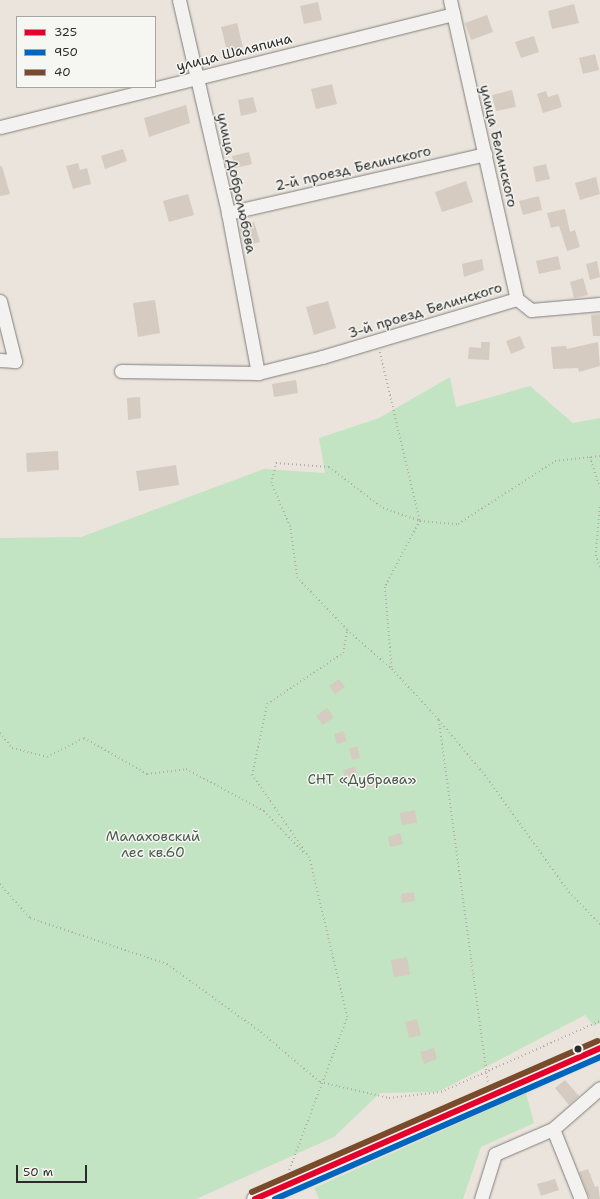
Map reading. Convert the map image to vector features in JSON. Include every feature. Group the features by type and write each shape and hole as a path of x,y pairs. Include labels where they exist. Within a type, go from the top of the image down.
{"main road":[{"path":"255,1199 489,1095 600,1048"}],"street":[{"name":"улица Добролюбова","path":"179,0 228,214 258,373"},
{"name":"улица Белинского","path":"450,0 517,299"},
{"name":"улица Шаляпина","path":"0,127 453,14"},
{"name":"2-й проезд Белинского","path":"228,214 485,154"},
{"name":"3-й проезд Белинского","path":"122,371 258,373 378,341 517,299 531,310 600,304"},
{"path":"0,301 15,361 0,360"},
{"path":"481,1199 495,1154 553,1129 600,1088"},
{"path":"553,1129 581,1199"}],"path":[{"path":"378,341 420,521 385,587 392,669"},
{"path":"600,456 555,461 458,524 420,521 383,508 329,467 276,463 271,483 290,527 298,578 347,630 392,669 439,720 486,774 569,892 600,924"},
{"path":"590,457 600,487"},
{"path":"600,507 596,555 600,567"},
{"path":"282,1186 320,1082 347,1017 309,858 252,775 267,704 342,653 347,630"},
{"path":"439,720 488,1072 489,1095"},
{"path":"0,733 12,748 47,757 84,738 147,774 186,769 264,812 309,858"},
{"path":"0,884 30,918 167,964 261,1032 320,1082 390,1098 441,1092 600,1021"}],"green space":[{"name":"Малаховский лес кв.60","path":"450,377 456,407 530,386 573,423 600,418 600,1023 594,1026 585,1015 438,1092 380,1093 334,1137 196,1199 0,1199 0,538 81,537 264,469 325,473 319,438 379,418"},
{"path":"526,1093 534,1123 481,1147 463,1199 319,1199 314,1188"}],"building":[{"path":"318,2 322,20 304,24 300,6"},
{"path":"574,4 579,23 552,29 548,11"},
{"path":"487,15 493,32 471,40 465,23"},
{"path":"237,23 243,47 227,51 221,27"},
{"path":"534,36 539,52 521,58 515,42"},
{"path":"595,54 599,70 583,74 579,58"},
{"path":"332,84 337,104 316,109 311,89"},
{"path":"512,90 516,107 496,111 492,95"},
{"path":"546,91 548,97 558,94 562,107 543,113 537,94"},
{"path":"253,97 257,112 241,116 238,100"},
{"path":"186,105 190,123 149,137 144,118"},
{"path":"123,149 127,161 105,169 101,156"},
{"path":"249,152 252,164 235,168 232,156"},
{"path":"78,163 80,170 87,168 91,184 73,189 66,166"},
{"path":"546,164 550,179 536,182 533,167"},
{"path":"0,166 2,166 10,194 0,196"},
{"path":"596,177 600,194 580,200 575,183"},
{"path":"466,181 473,202 442,212 435,192"},
{"path":"188,194 194,215 169,222 163,201"},
{"path":"539,196 542,210 523,215 519,201"},
{"path":"565,209 570,232 575,230 580,247 567,251 559,226 551,228 547,213"},
{"path":"254,222 260,242 245,246 239,226"},
{"path":"558,256 561,269 539,274 536,261"},
{"path":"482,259 484,270 464,277 462,264"},
{"path":"597,261 600,277 590,280 586,264"},
{"path":"583,278 588,295 574,298 570,282"},
{"path":"155,300 160,333 138,337 133,303"},
{"path":"328,301 336,328 314,335 306,307"},
{"path":"600,314 600,336 593,336 591,315"},
{"path":"520,336 525,348 511,354 506,341"},
{"path":"481,342 490,342 489,360 468,359 469,347 481,348"},
{"path":"598,342 600,366 579,372 578,368 553,369 551,347 566,346 567,349"},
{"path":"296,380 298,393 274,397 272,384"},
{"path":"140,397 141,418 128,420 127,398"},
{"path":"58,451 59,470 27,472 26,453"},
{"path":"176,465 179,485 139,491 136,471"},
{"path":"339,679 345,687 335,694 329,686"},
{"path":"327,708 334,717 323,725 316,716"},
{"path":"343,731 347,741 337,744 334,734"},
{"path":"357,746 360,758 352,760 349,749"},
{"path":"355,767 357,775 345,778 343,770"},
{"path":"375,776 377,785 364,788 362,780"},
{"path":"415,810 417,823 402,825 400,813"},
{"path":"400,833 403,844 390,847 388,837"},
{"path":"414,892 415,901 402,903 401,894"},
{"path":"407,957 410,975 394,977 391,960"},
{"path":"417,1019 421,1035 409,1038 405,1022"},
{"path":"434,1048 437,1059 424,1064 420,1052"},
{"path":"565,1080 579,1096 569,1105 555,1088"},
{"path":"588,1169 595,1187 598,1186 600,1199 590,1199 579,1172"},
{"path":"555,1179 559,1190 541,1196 537,1184"}],"transit line":[{"name":"40","path":"252,1192 597,1041"},
{"name":"325","path":"255,1199 600,1048"},
{"name":"950","path":"275,1199 600,1057"}],"park label":[{"name":"СНТ «Дубрава»","path":"362,779"}]}
